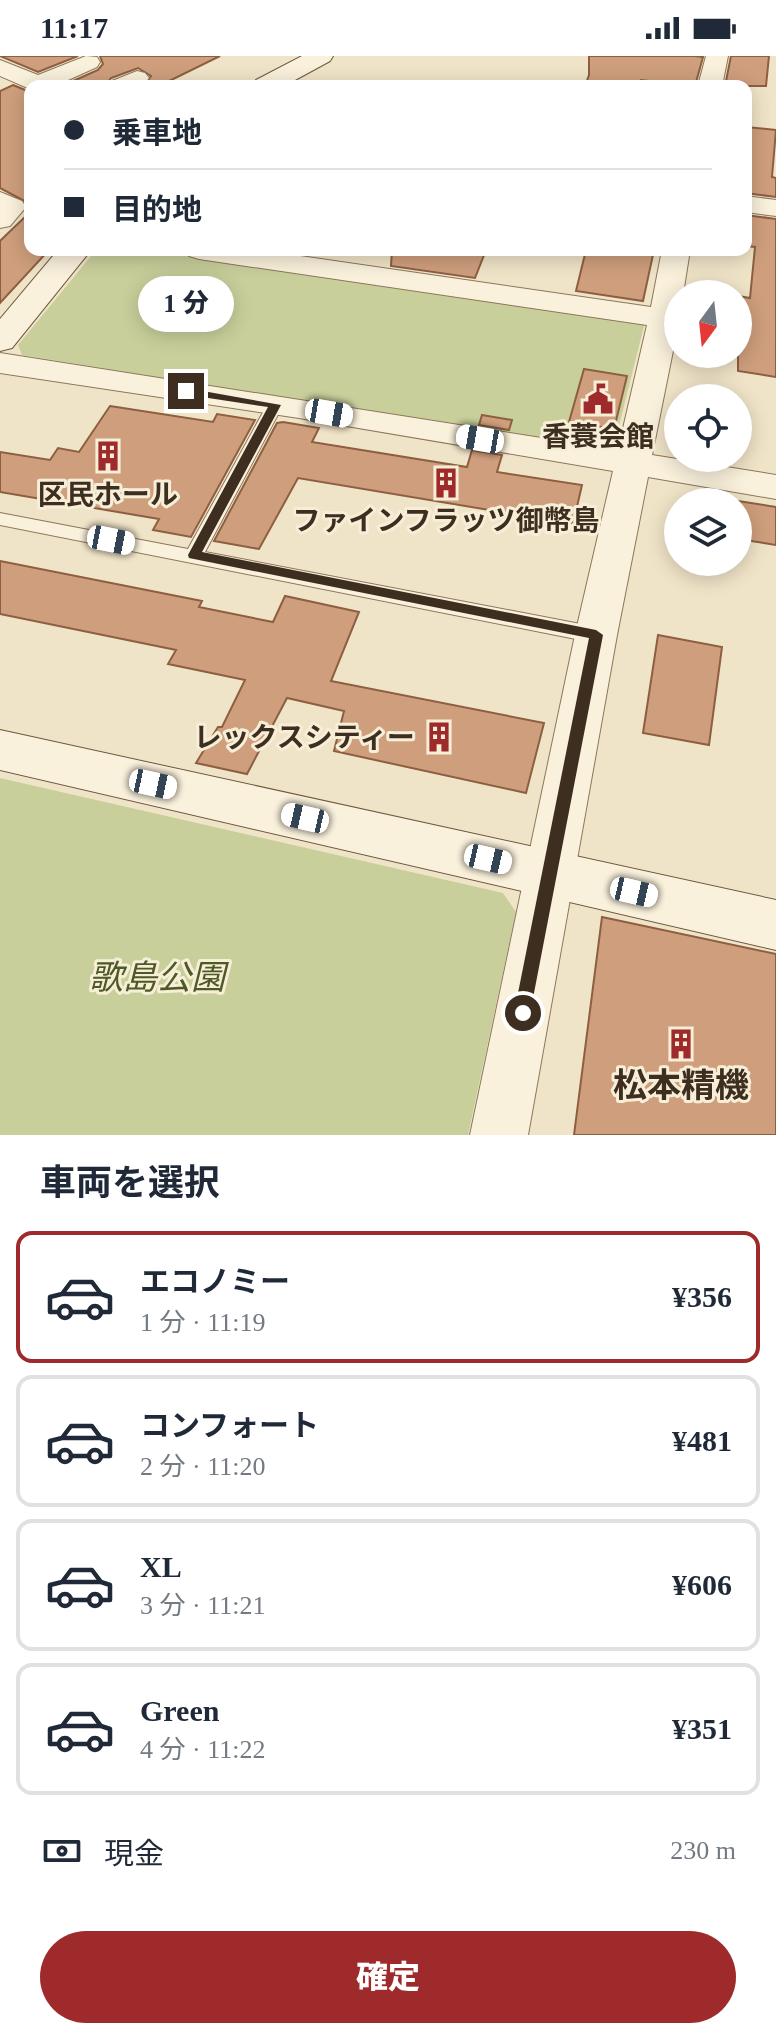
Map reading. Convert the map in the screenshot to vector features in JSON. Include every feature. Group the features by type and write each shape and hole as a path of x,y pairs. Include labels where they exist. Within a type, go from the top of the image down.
{"street":[{"path":"276,80 321,56"},
{"path":"711,80 717,56"},
{"path":"51,80 89,62"},
{"path":"0,67 29,80"},
{"path":"0,200 12,207 0,220"},
{"path":"752,205 776,208"},
{"path":"0,341 70,256"},
{"path":"288,256 362,261 664,318 596,635 499,1135"},
{"path":"671,280 675,256"},
{"path":"0,363 776,487"},
{"path":"0,750 776,925"}],"lane":[{"path":"194,555 275,405"},
{"path":"0,519 596,635"}],"green space":[{"path":"91,256 206,256 631,315 645,322 614,446 597,449 22,355 18,345"},
{"name":"歌島公園","path":"0,778 503,893 516,912 468,1135 0,1135"}],"building":[{"path":"0,56 78,56 38,72"},
{"path":"100,56 220,56 171,80 148,80 151,76 138,68 110,80 76,80 98,70 103,64"},
{"path":"589,56 703,57 697,80 587,80"},
{"path":"731,56 769,56 766,86 752,86 752,80 726,80"},
{"path":"13,85 24,90 24,201 0,188 0,91"},
{"path":"752,128 776,130 772,177 776,178 776,197 752,194"},
{"path":"752,216 776,219 776,377 738,371 738,368 752,368 752,280 755,247 752,247"},
{"path":"24,218 24,256 43,256 0,303 0,241"},
{"path":"392,256 484,256 475,278 391,266"},
{"path":"585,256 653,256 643,301 576,291"},
{"name":"香蓑会館","path":"584,369 627,376 614,429 569,422"},
{"path":"110,406 213,422 217,414 255,420 191,537 153,530 159,519 0,492 0,452 50,460 58,448 79,452"},
{"path":"482,415 512,420 509,430 479,425"},
{"path":"277,423 319,428 312,442 467,467 472,450 502,455 497,472 582,485 573,524 298,478 259,549 214,541"},
{"path":"752,503 776,507 776,545 752,541"},
{"path":"0,561 202,601 199,607 273,622 285,596 359,612 331,681 544,723 526,793 334,751 344,711 287,698 247,774 196,763 218,727 222,727 245,680 168,664 176,650 0,614"},
{"path":"658,635 722,647 709,745 643,733"},
{"name":"松本精機","path":"602,917 776,954 776,1135 574,1135"}],"place":[{"name":"香蓑会館","path":"598,399"},
{"name":"区民ホール","path":"108,456"},
{"name":"ファインフラッツ御幣島","path":"446,483"},
{"name":"レックスシティー","path":"439,737"},
{"name":"松本精機","path":"681,1044"}],"route":[{"path":"186,391 275,405 194,555 596,635 523,1013"}]}
